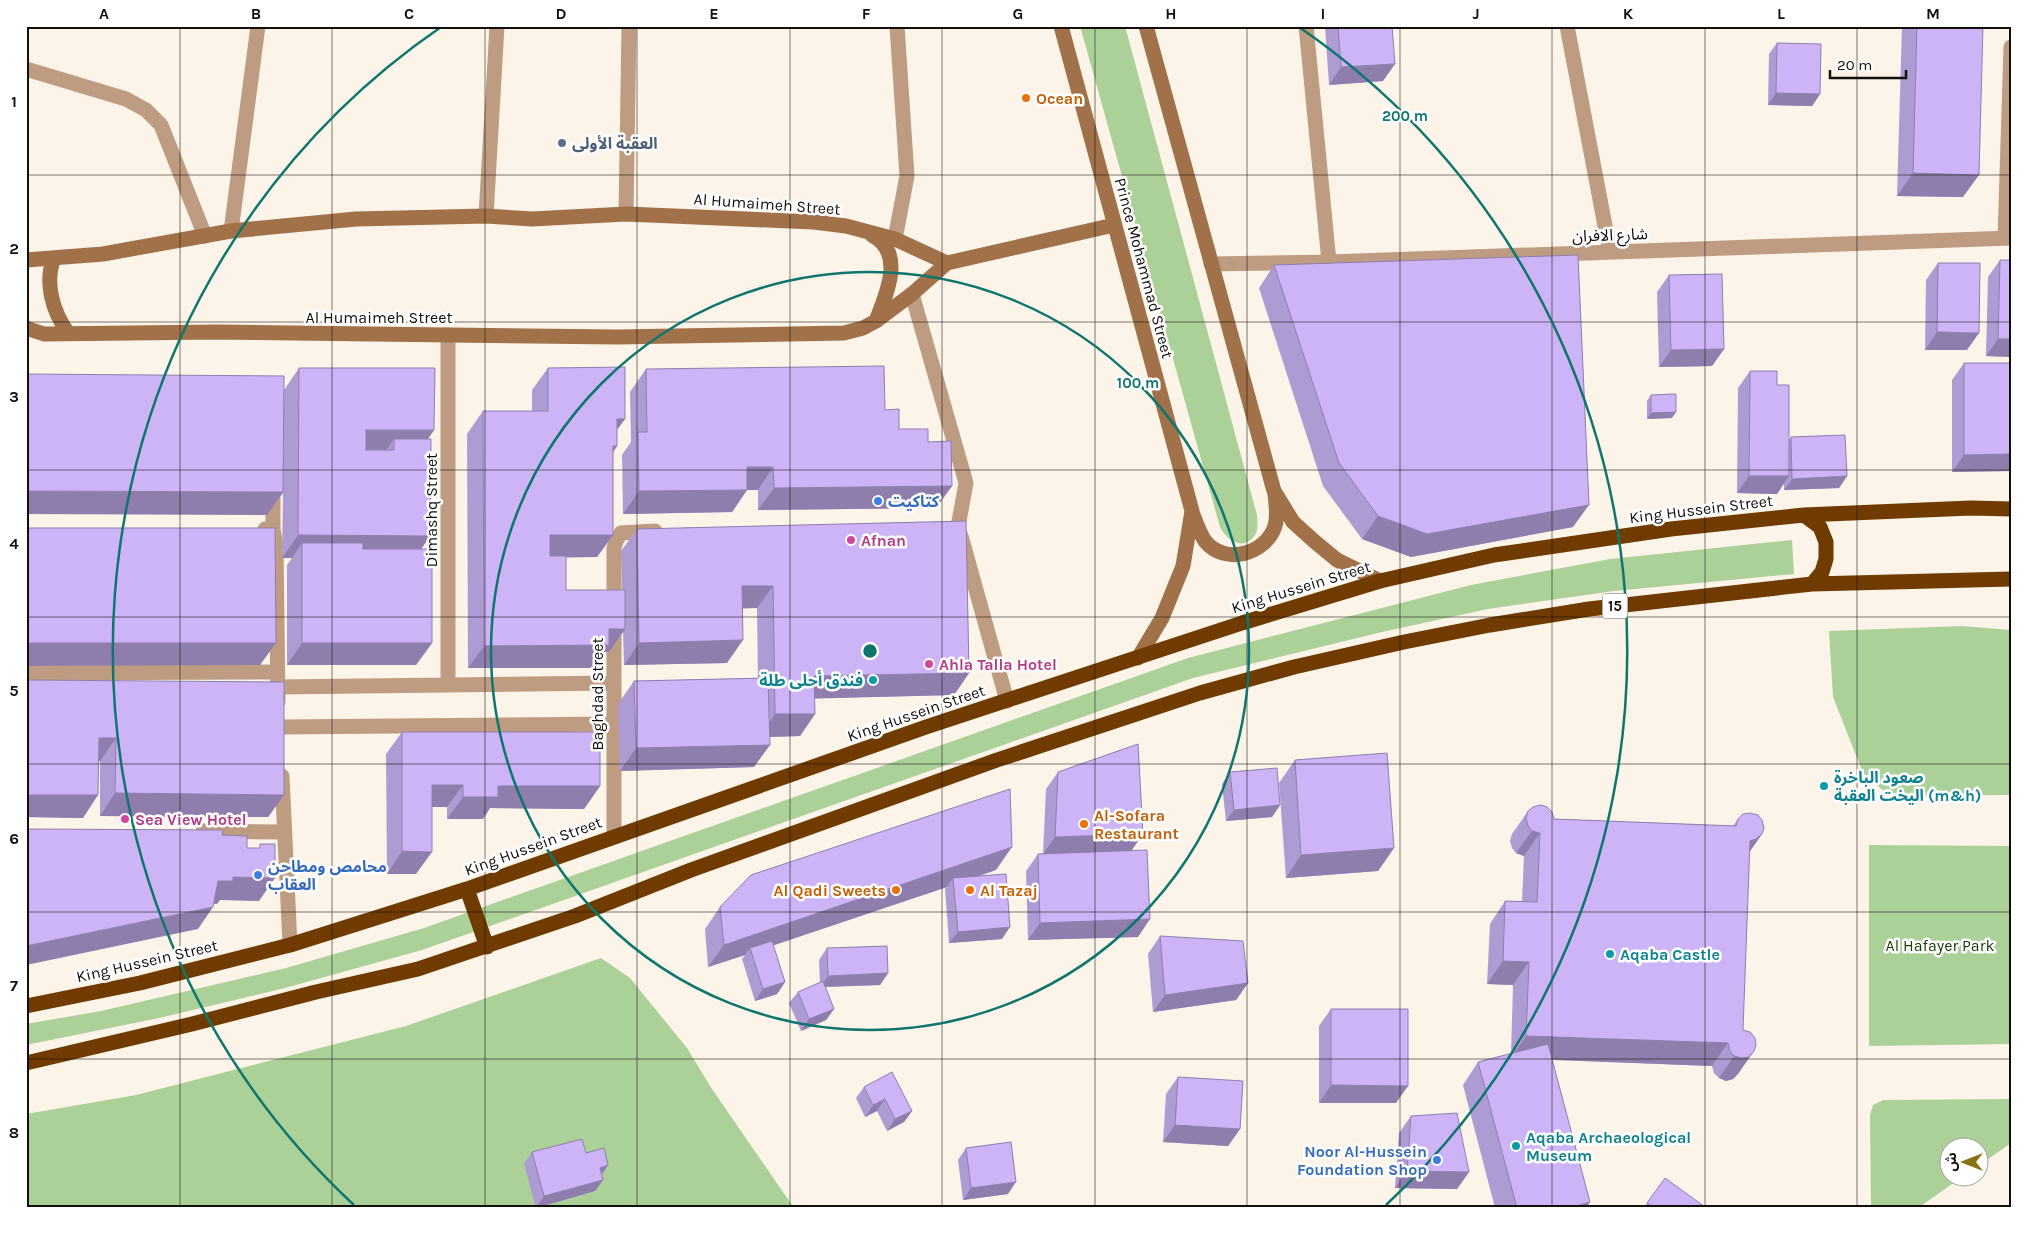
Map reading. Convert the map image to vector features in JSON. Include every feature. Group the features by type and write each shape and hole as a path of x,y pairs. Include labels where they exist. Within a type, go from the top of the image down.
{"highway":[{"name":"King Hussein Street","path":"26,1006 140,983 290,945 467,889 917,730 1380,581 1494,555 1604,538 1804,514 2011,508"},
{"path":"1804,514 1820,527 1826,542 1826,559 1822,572 1812,584"},
{"name":"15","path":"487,947 576,916 691,870 997,760 1226,685 1404,642 1589,608 1812,584 2011,579"},
{"path":"26,1063 418,969 487,947 467,889"}],"street":[{"path":"231,231 258,26"},
{"path":"486,216 497,26"},
{"path":"626,214 629,26"},
{"path":"895,239 907,176 897,26"},
{"name":"Prince Mohammad Street","path":"1061,26 1192,511 1183,566 1162,618 1138,658"},
{"path":"1146,26 1274,491 1275,525 1267,540 1254,551 1237,555 1220,552 1206,542 1197,527 1192,511"},
{"path":"1306,26 1329,262"},
{"path":"1567,26 1610,252"},
{"path":"2008,238 2011,47"},
{"path":"26,69 126,99 146,110 161,125 205,236"},
{"name":"Al Humaimeh Street","path":"26,260 103,254 231,231 356,219 486,216 532,219 626,214 814,222 862,230 895,239 947,264 876,321 863,328 844,333 618,337 217,332 44,334 26,328"},
{"path":"947,264 1114,225"},
{"path":"862,230 877,238 886,246 891,258 892,272 876,321"},
{"name":"شارع الافران","path":"1211,264 1329,262 2008,238"},
{"path":"54,258 51,265 51,295 61,323 68,333"},
{"path":"912,294 966,483 958,527 1007,701"},
{"name":"Dimashq Street","path":"448,335 448,684"},
{"path":"274,470 273,529 276,546 277,680 280,746"},
{"path":"1274,491 1293,522 1314,541 1337,560 1380,581"},
{"path":"942,523 951,523 958,527"},
{"path":"253,530 273,529"},
{"name":"Baghdad Street","path":"614,836 616,541 621,533 666,530"},
{"path":"26,673 448,684 614,683"},
{"path":"280,728 614,724"},
{"path":"281,765 290,945"},
{"path":"185,831 284,832"}],"green space":[{"path":"1080,26 1125,26 1257,515 1256,533 1246,543 1231,540 1220,527"},
{"path":"1792,540 1794,574 1614,591 1488,609 1382,632 1193,678 422,950 285,988 159,1018 26,1045 26,1024 101,1011 286,968 424,928 1188,658 1471,585 1610,559"},
{"path":"1962,626 2011,630 2011,795 1917,796 1885,792 1863,773 1833,697 1829,631"},
{"name":"Al Hafayer Park","path":"1869,845 2011,846 2011,1044 1869,1046"},
{"path":"601,958 630,978 687,1048 712,1089 794,1208 26,1208 26,1114 136,1095 406,1026"},
{"path":"2011,1099 2011,1143 1990,1158 1990,1136 1940,1136 1940,1186 1949,1186 1918,1208 1871,1208 1870,1115 1873,1105 1883,1100"}],"building":[{"path":"1338,26 1392,26 1395,64 1341,67"},
{"path":"1917,26 1983,26 1979,175 1913,173"},
{"path":"1777,43 1821,44 1820,94 1776,93"},
{"path":"1578,255 1589,505 1427,534 1378,516 1339,463 1274,265"},
{"path":"2000,260 2011,260 2011,339 1998,339"},
{"path":"1938,263 1980,263 1979,333 1937,332"},
{"path":"1722,274 1724,349 1671,350 1669,275"},
{"path":"1964,363 2011,363 2011,454 1964,455"},
{"path":"884,366 885,410 899,409 899,429 928,429 928,442 951,441 952,486 774,488 773,467 747,467 747,490 639,491 638,432 647,432 646,369"},
{"path":"625,367 625,419 617,419 617,446 613,446 613,535 550,535 550,556 566,556 566,590 625,590 625,629 609,629 609,645 484,646 483,411 548,411 548,368"},
{"path":"299,368 435,368 434,430 366,430 366,450 394,450 394,439 431,439 430,536 298,535"},
{"path":"1750,371 1777,371 1777,385 1789,385 1789,476 1749,476"},
{"path":"26,374 284,376 283,492 26,491"},
{"path":"1676,394 1676,412 1651,413 1651,395"},
{"path":"1845,435 1847,476 1792,479 1791,437"},
{"path":"966,521 969,673 814,676 815,714 775,714 773,586 742,586 743,640 639,643 637,529"},
{"path":"26,528 275,528 276,643 26,643"},
{"path":"302,543 363,543 363,549 432,549 432,643 302,643"},
{"path":"768,678 770,745 636,748 634,681"},
{"path":"26,680 284,682 284,795 115,793 116,738 99,738 98,795 26,795"},
{"path":"402,732 600,732 600,786 498,786 498,797 463,797 463,785 432,785 432,852 402,851"},
{"path":"1138,744 1143,834 1055,837 1058,772"},
{"path":"1387,753 1394,848 1301,855 1295,760"},
{"path":"1277,768 1280,805 1234,810 1230,772"},
{"path":"1010,789 1012,847 724,945 720,907 751,875"},
{"name":"Aqaba Castle","path":"1541,805 1547,807 1552,812 1554,819 1736,826 1738,819 1743,814 1758,815 1762,820 1764,828 1762,834 1750,841 1743,1030 1750,1032 1755,1038 1756,1045 1749,1057 1734,1056 1730,1051 1728,1043 1526,1036 1529,962 1503,961 1505,901 1537,902 1540,833 1532,831 1528,826 1526,818 1528,811 1533,807"},
{"path":"26,829 223,830 222,835 247,836 247,848 260,848 260,844 275,844 275,878 233,877 233,881 218,881 213,907 26,946"},
{"path":"1147,850 1150,919 1040,923 1038,854"},
{"path":"1006,874 1010,927 958,932 953,878"},
{"path":"1160,936 1243,941 1248,983 1165,995"},
{"path":"772,941 785,982 763,989 750,948"},
{"path":"887,946 888,973 828,976 827,948"},
{"path":"823,981 834,1009 809,1019 798,992"},
{"path":"1331,1009 1408,1009 1408,1086 1331,1085"},
{"name":"Aqaba Archaeological Museum","path":"1548,1044 1590,1202 1569,1208 1517,1208 1478,1062"},
{"path":"892,1072 912,1111 895,1119 885,1099 873,1105 864,1087"},
{"path":"1178,1077 1243,1081 1240,1129 1175,1125"},
{"path":"1457,1113 1469,1172 1407,1171 1411,1116"},
{"path":"582,1139 586,1153 604,1148 608,1165 600,1168 603,1180 544,1196 532,1152"},
{"path":"1011,1142 1016,1182 971,1188 966,1148"},
{"path":"1665,1178 1706,1208 1654,1208 1647,1203"}],"place":[{"name":"Ocean","path":"1026,98"},
{"name":"العقبة الأولى","path":"562,143"},
{"name":"كتاكيت","path":"878,501"},
{"name":"Afnan","path":"851,540"},
{"name":"Ahla Talla Hotel","path":"929,664"},
{"name":"فندق أحلى طلة","path":"873,680"},
{"name":"صعود الباخرة اليخت العقبة (m&h)","path":"1824,786"},
{"name":"Sea View Hotel","path":"125,819"},
{"name":"Al-Sofara Restaurant","path":"1084,824"},
{"name":"محامص ومطاحن العقاب","path":"258,875"},
{"name":"Al Qadi Sweets","path":"896,890"},
{"name":"Al Tazaj","path":"970,890"},
{"name":"Aqaba Castle","path":"1610,954"},
{"name":"Aqaba Archaeological Museum","path":"1516,1146"},
{"name":"Noor Al-Hussein Foundation Shop","path":"1437,1160"}]}
